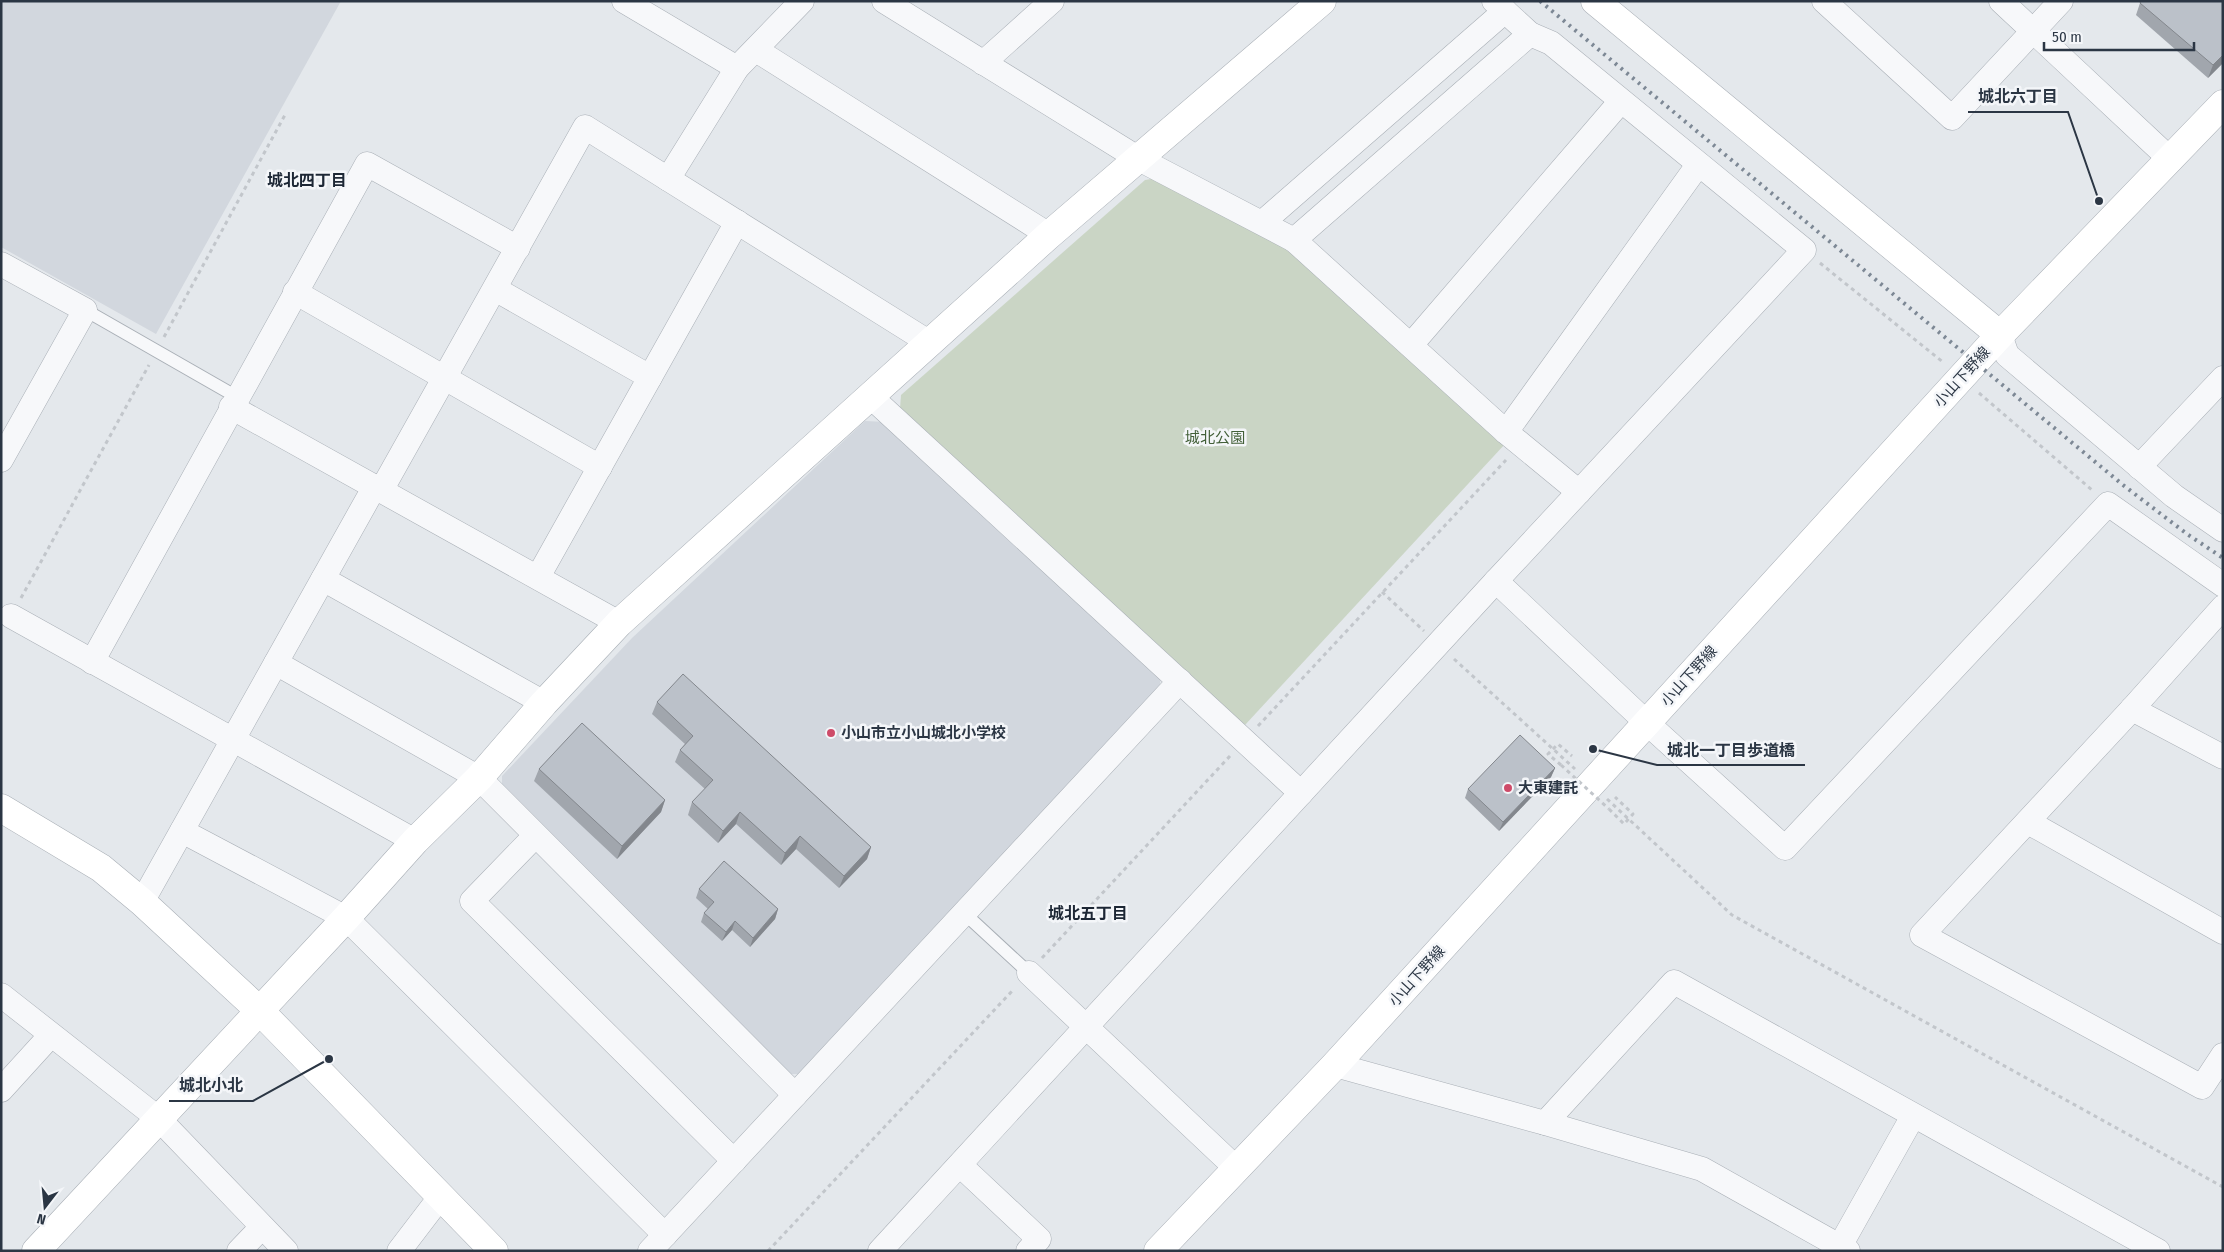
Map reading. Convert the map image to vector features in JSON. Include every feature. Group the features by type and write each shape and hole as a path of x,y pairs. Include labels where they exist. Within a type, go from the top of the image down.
{"street":[{"path":"624,1 737,68"},
{"path":"668,179 737,68 802,1"},
{"path":"884,1 1139,159 1263,222 1294,240 1513,438 1579,492"},
{"path":"983,63 1052,1"},
{"path":"36,1251 346,918 415,841 480,778 544,703 619,623 1050,235 1322,1"},
{"path":"1595,1 2000,335 2007,355 2139,467 2202,517 2223,530"},
{"path":"1824,1 1952,118 2060,1"},
{"path":"2001,1 2171,160"},
{"path":"880,1251 1496,581 1804,250 1551,43 1530,34 1500,6 1263,222"},
{"path":"1294,240 1530,34"},
{"path":"756,50 1050,235"},
{"path":"1411,345 1621,101"},
{"name":"小山下野線","path":"1158,1251 1335,1065 2000,335 2223,104"},
{"path":"142,902 323,579 444,378 585,127 930,343"},
{"path":"92,662 367,164 518,248"},
{"path":"1513,438 1698,165"},
{"path":"538,577 737,222"},
{"path":"1,264 85,310 1,460"},
{"path":"495,289 650,377"},
{"path":"295,292 600,467"},
{"path":"2139,467 2223,378"},
{"path":"870,396 1302,794"},
{"path":"234,402 378,488 619,623"},
{"path":"1496,581 1647,723 1785,848 2108,504 2223,585"},
{"path":"323,579 544,703"},
{"path":"2223,607 2132,709 1922,935 2202,1087 2223,1055"},
{"path":"11,616 415,841"},
{"path":"276,664 480,778 535,836 795,1095"},
{"path":"182,831 346,918 658,1243 1180,681"},
{"path":"2132,709 2223,757"},
{"path":"1,808 101,868 142,902 260,1011 494,1251"},
{"path":"2028,822 2223,932"},
{"path":"535,836 472,901 734,1161"},
{"path":"1029,973 1236,1168"},
{"path":"1545,1123 1674,982 2158,1251"},
{"path":"1,995 159,1119 286,1251"},
{"path":"1,1090 51,1035"},
{"path":"1335,1065 1702,1169 1844,1248 1913,1116"},
{"path":"960,1165 1039,1239 1028,1251"},
{"path":"399,1251 441,1196"},
{"path":"240,1251 262,1226"}],"lane":[{"path":"85,310 156,351 234,402"},
{"path":"964,913 1029,973"}],"path":[{"path":"11,616 286,113"},
{"path":"768,1251 1382,592 1513,438"},
{"path":"1382,592 1592,784 1732,916 2223,1187"},
{"path":"1572,756 1558,744 1548,754 1624,824 1633,814 1616,797"}],"shaded area":[{"path":"1,1 341,1 156,334 1,247"},
{"name":"小山市立小山城北小学校","path":"865,421 886,422 1161,676 1159,691 802,1074 787,1074 502,791 502,776 632,638"}],"green space":[{"name":"城北公園","path":"1157,178 1271,236 1320,271 1505,444 1245,725 1241,725 900,409 901,395 1145,180"}],"building":[{"path":"2141,1 2223,1 2223,55 2213,65 2140,3"},
{"path":"683,674 871,847 844,876 800,836 785,853 740,812 723,831 692,802 713,780 680,750 693,736 657,702"},
{"path":"582,723 665,800 622,846 539,769"},
{"name":"大東建託","path":"1520,735 1555,768 1503,822 1468,789"},
{"path":"724,861 778,909 753,938 735,921 726,932 704,913 714,902 699,889"}],"railway":[{"path":"1540,1 2123,485 2187,534 2223,558"}],"place":[{"name":"城北六丁目","path":"2099,201"},
{"name":"小山市立小山城北小学校","path":"831,733"},
{"name":"城北一丁目歩道橋","path":"1593,749"},
{"name":"大東建託","path":"1508,788"},
{"name":"城北小北","path":"329,1059"}],"district":[{"name":"城北四丁目","path":"307,180"},
{"name":"城北五丁目","path":"1088,913"}]}
